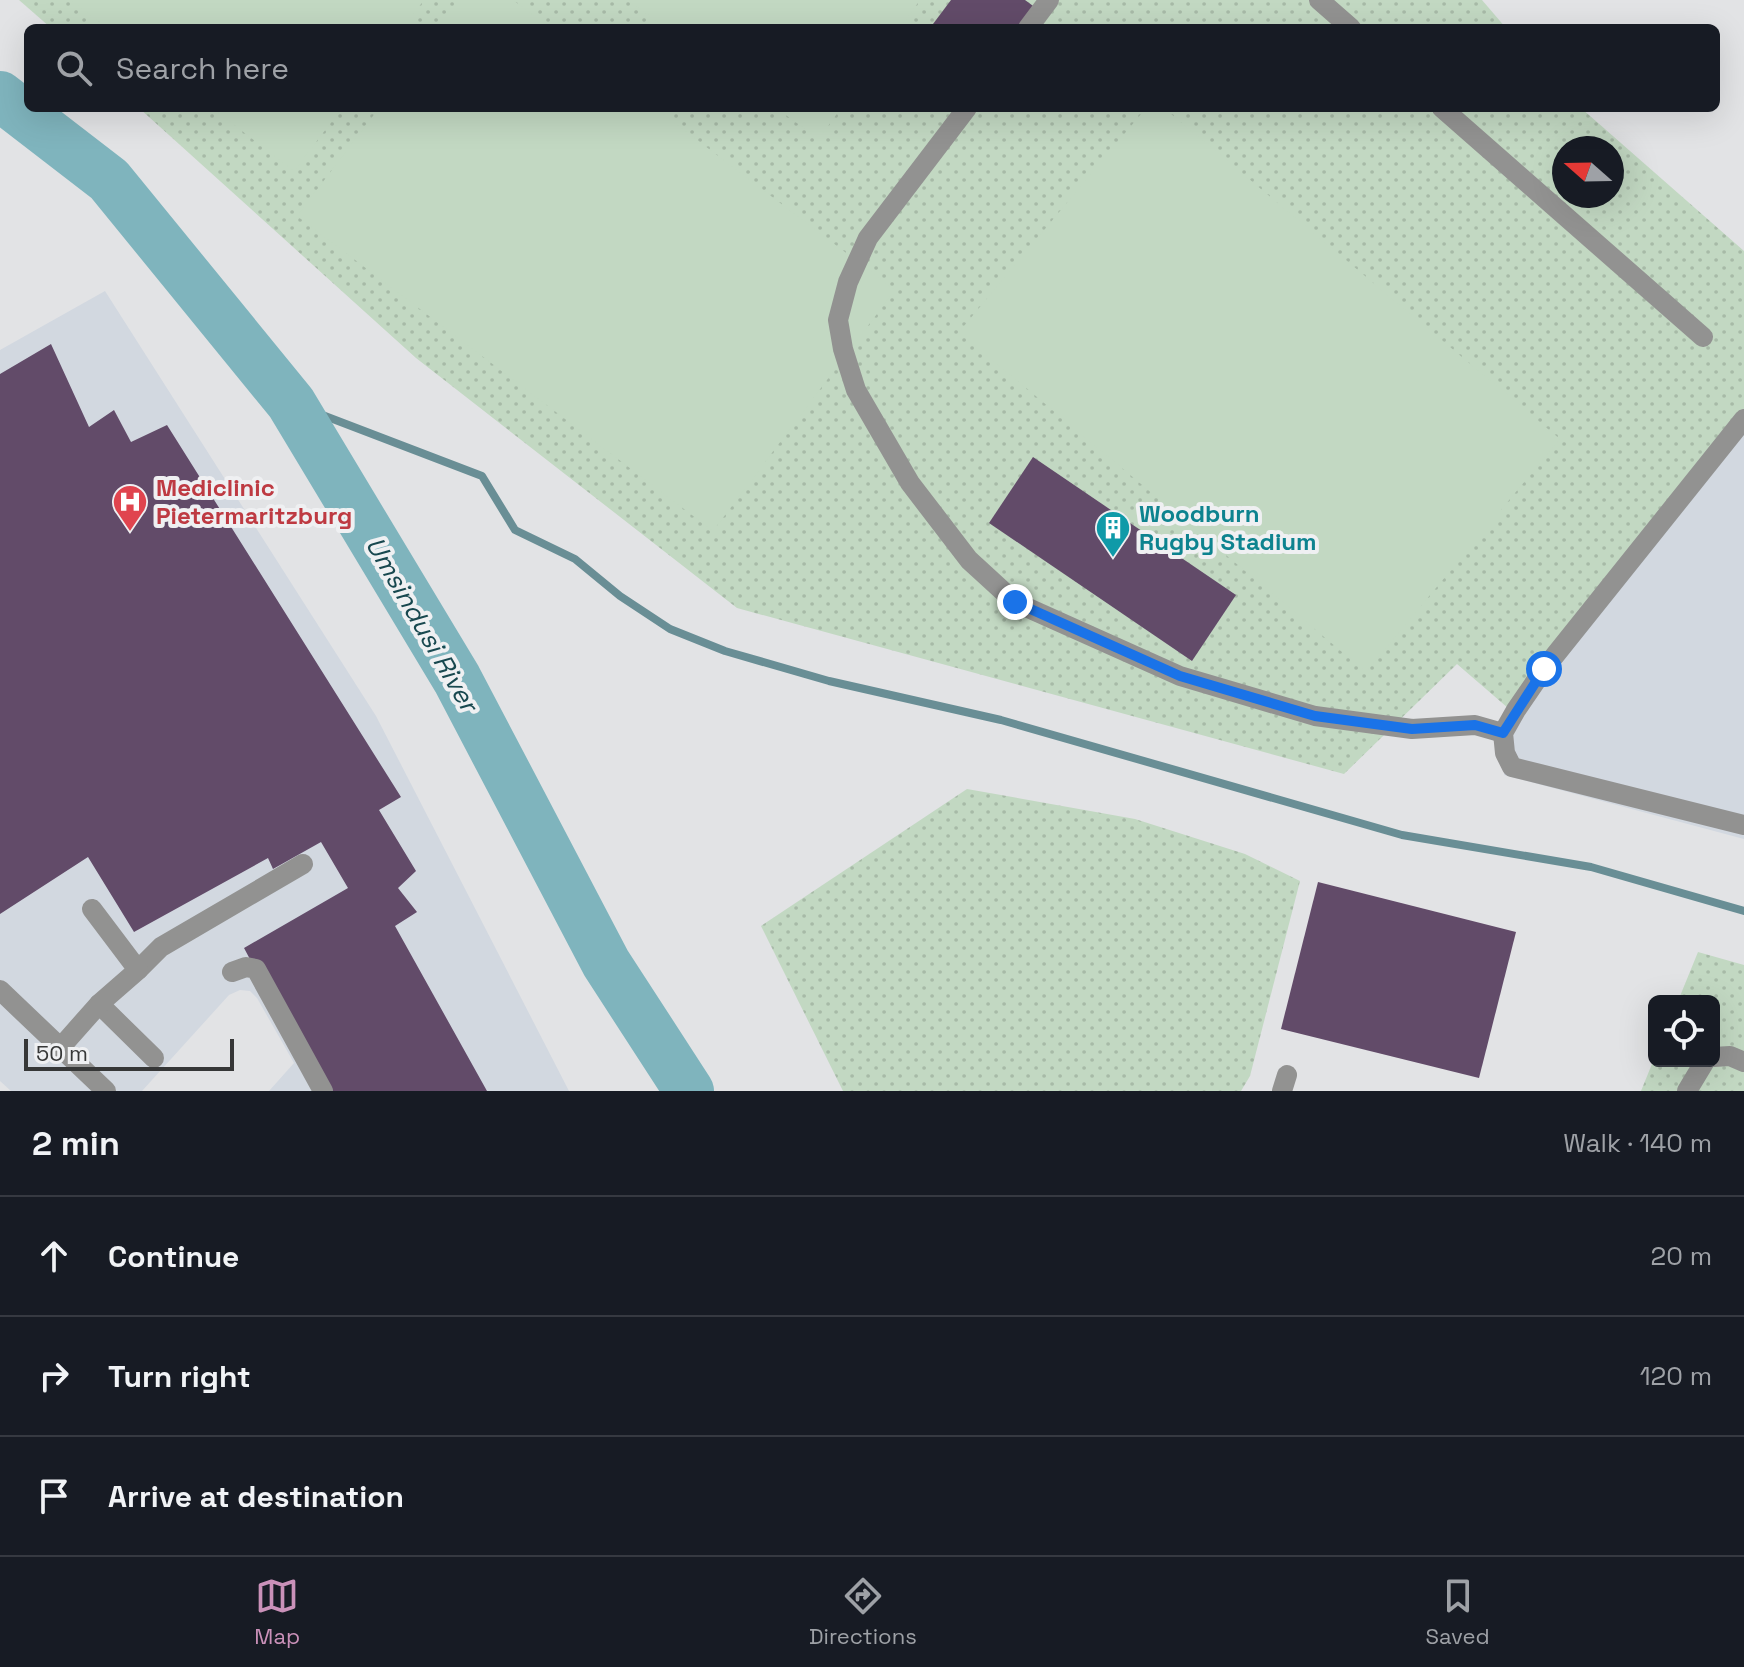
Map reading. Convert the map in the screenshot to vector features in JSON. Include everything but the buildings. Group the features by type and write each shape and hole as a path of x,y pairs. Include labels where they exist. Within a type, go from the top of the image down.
{"lane":[{"path":"1031,24 1049,0"},
{"path":"1319,0 1346,24"},
{"path":"964,112 868,238 848,282 838,320 856,390 910,483 969,560 1015,602 1180,676 1315,716 1412,729 1475,725 1503,733"},
{"path":"1447,112 1703,337"},
{"path":"1744,419 1544,669 1503,733 1505,753 1512,767 1744,825"},
{"path":"61,1047 99,1004 161,947 303,864"},
{"path":"92,909 138,970"},
{"path":"232,972 246,967 256,969 320,1090"},
{"path":"0,990 106,1091"},
{"path":"99,1004 154,1058"},
{"path":"1720,1057 1730,1056 1744,1062"},
{"path":"1687,1091 1701,1067"}],"shaded area":[{"name":"Mediclinic Pietermaritzburg","path":"105,291 376,716 569,1091 269,1091 294,1063 257,998 250,991 240,990 229,995 142,1091 11,1091 0,1081 0,350"},
{"path":"1744,431 1744,839 1504,775 1507,717"}],"green space":[{"path":"19,0 1482,0 1503,24 46,24"},
{"path":"71,0 424,0 406,24 102,24"},
{"path":"460,0 513,0 545,24 442,24"},
{"path":"628,0 920,0 903,24 661,24"},
{"name":"Woodburn Rugby Stadium","path":"143,112 1586,112 1613,136 1552,136 1552,208 1624,208 1624,146 1744,251 1744,429 1508,708 1457,664 1344,774 737,608 416,358"},
{"path":"217,112 339,112 294,171"},
{"path":"376,112 660,112 895,290 713,531 297,216"},
{"path":"782,112 838,112 819,139"},
{"path":"1143,112 1169,112 1560,439 1366,672 959,332"},
{"path":"967,789 1135,819 1245,854 1300,881 1250,1076 1241,1091 843,1091 761,926"},
{"path":"1698,952 1744,965 1744,1091 1641,1091 1651,1067 1720,1067 1720,995 1680,995"}],"waterway":[{"name":"Umsindusi River","path":"0,96 109,180 291,403 457,679 606,963 689,1091"},
{"path":"291,403 482,476 515,530 575,559 620,596 670,629 725,651 829,681 1001,720 1402,835 1591,867 1744,911"}],"place":[{"name":"Mediclinic Pietermaritzburg","path":"130,533"},
{"name":"Woodburn Rugby Stadium","path":"1113,559"}],"route":[{"path":"1015,602 1180,676 1315,716 1412,729 1475,725 1503,733 1544,669"}]}
